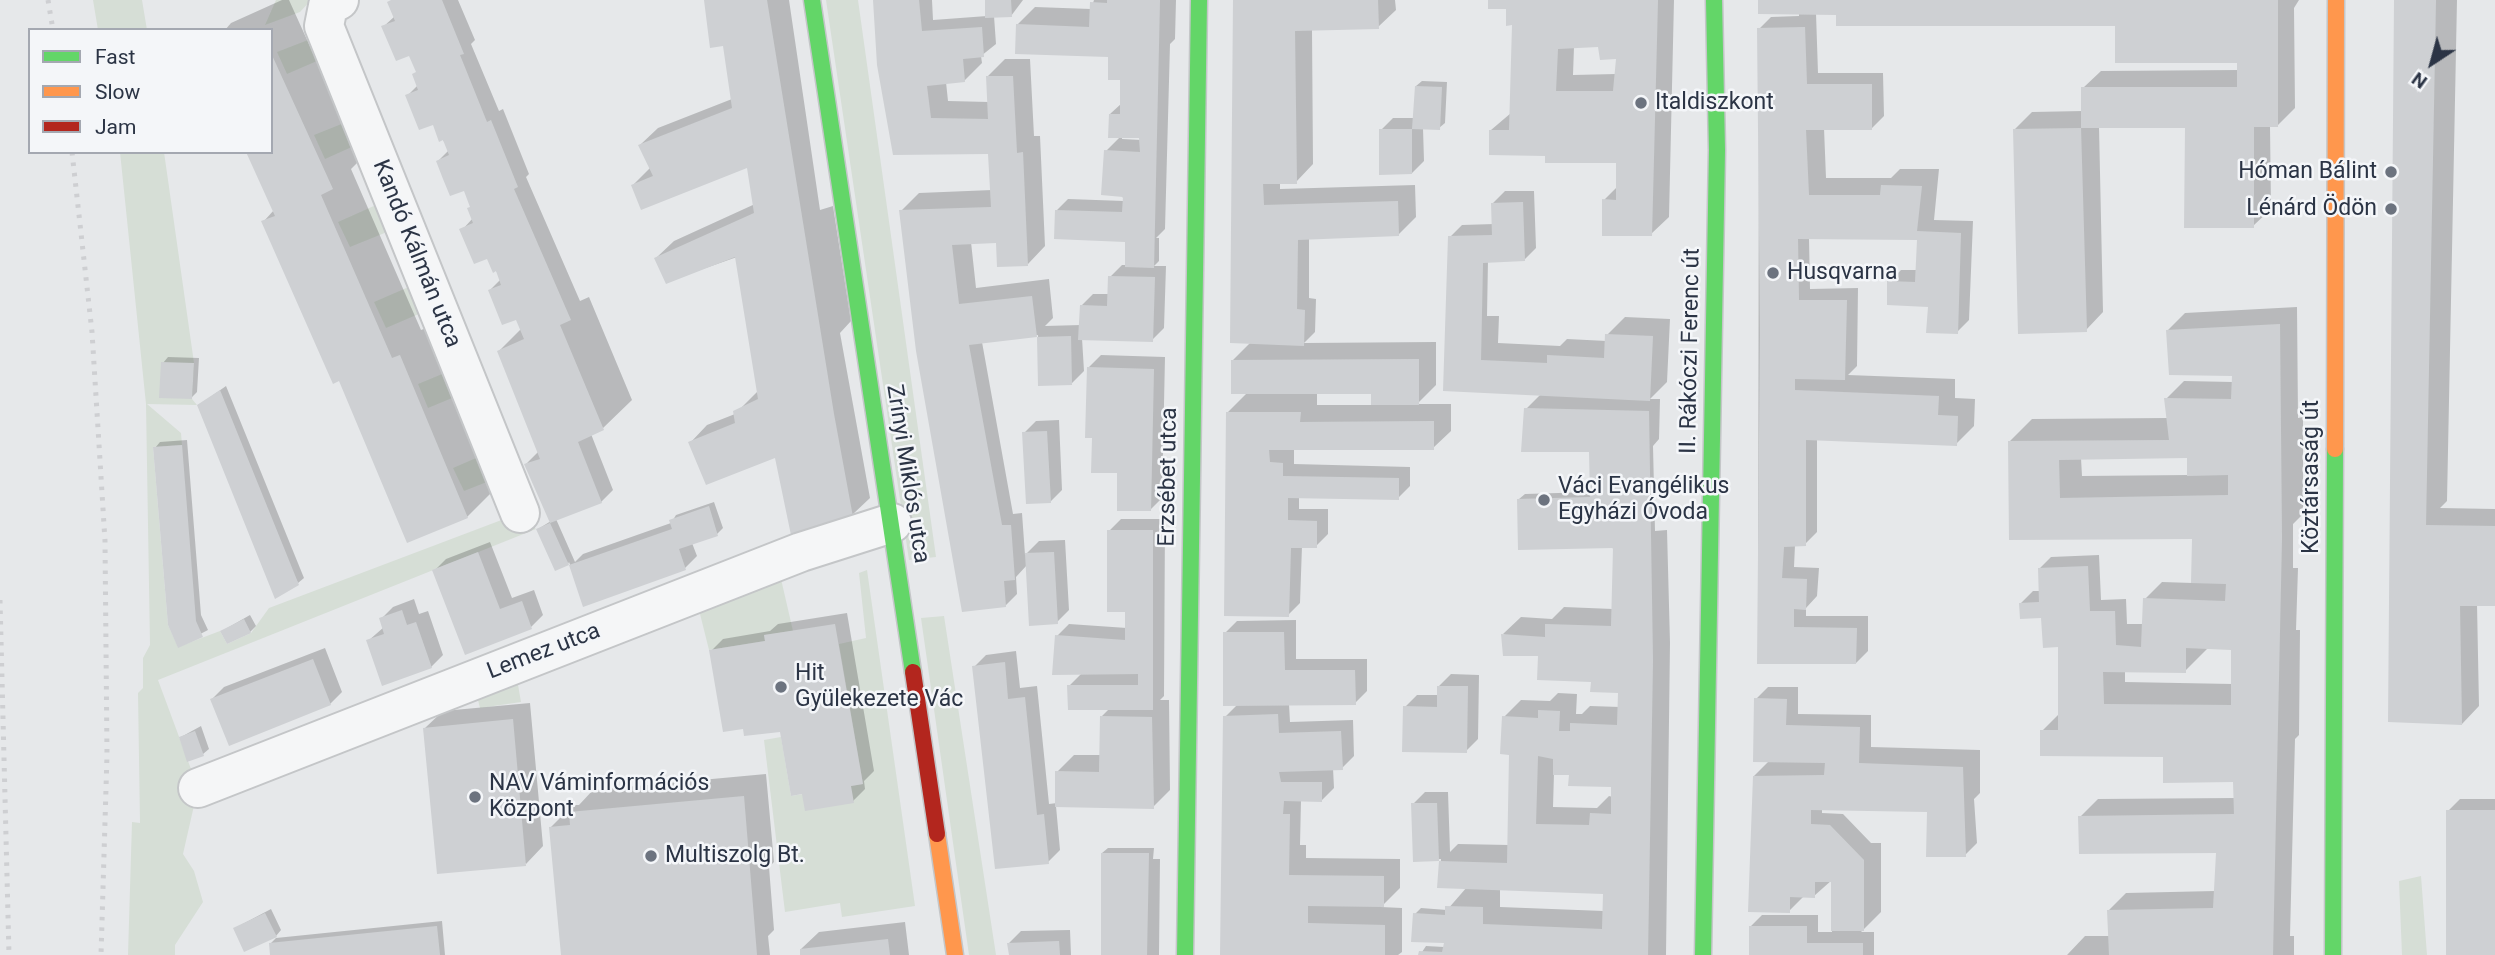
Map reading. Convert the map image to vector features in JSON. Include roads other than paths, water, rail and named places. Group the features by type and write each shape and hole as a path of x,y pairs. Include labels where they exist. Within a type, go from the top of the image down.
{"street":[{"name":"Kandó Kálmán utca","path":"339,0 328,6 324,26 520,513"},
{"name":"Zrínyi Miklós utca","path":"812,0 955,955"},
{"name":"Erzsébet utca","path":"1185,955 1199,0"},
{"name":"II. Rákóczi Ferenc út","path":"1703,955 1717,150 1714,0"},
{"name":"Köztársaság út","path":"2333,955 2336,0"},
{"name":"Lemez utca","path":"198,788 801,552 892,523"}],"railway":[{"path":"48,0 53,28"},
{"path":"72,154 92,332 105,541 107,755 101,955"},
{"path":"0,600 9,955"}],"place":[{"name":"Italdiszkont","path":"1641,103"},
{"name":"Hóman Bálint","path":"2391,172"},
{"name":"Lénárd Ödön","path":"2391,209"},
{"name":"Husqvarna","path":"1773,273"},
{"name":"Váci Evangélikus Egyházi Óvoda","path":"1544,500"},
{"name":"Hit Gyülekezete Vác","path":"781,687"},
{"name":"NAV Váminformációs Központ","path":"475,797"},
{"name":"Multiszolg Bt.","path":"651,856"}]}
